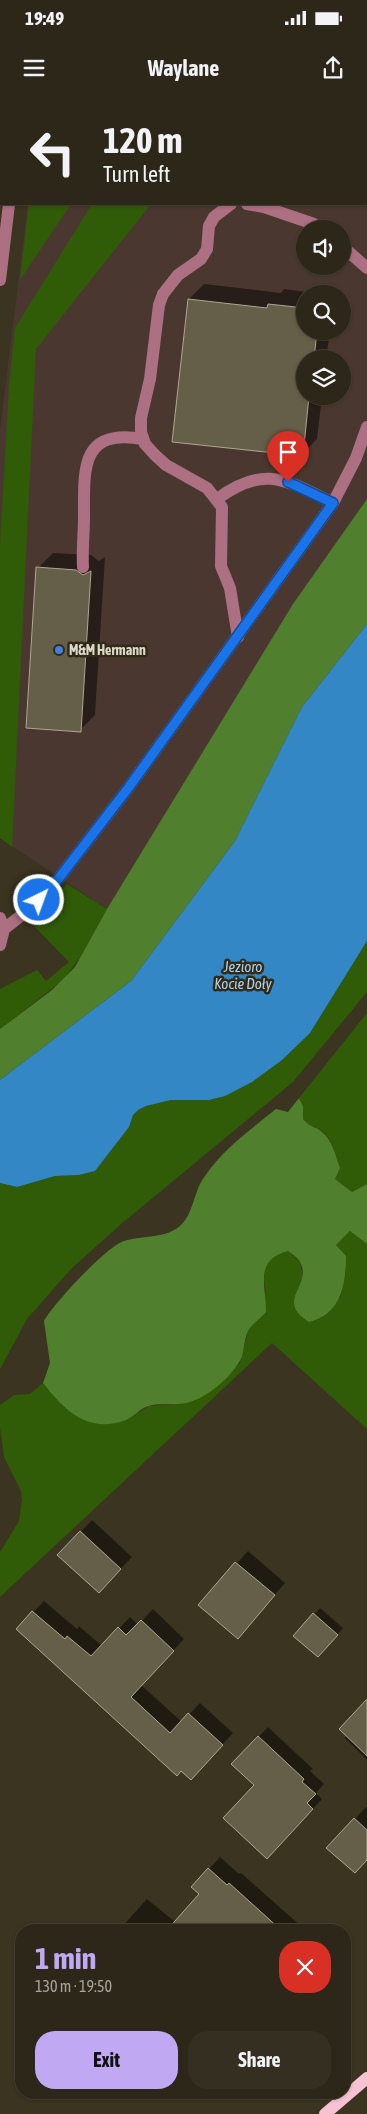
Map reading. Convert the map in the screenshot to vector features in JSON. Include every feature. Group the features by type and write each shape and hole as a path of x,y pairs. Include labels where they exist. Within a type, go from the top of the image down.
{"main road":[{"path":"351,2092 367,2078"},
{"path":"326,2114 343,2099"}],"street":[{"path":"0,280 9,205"},
{"path":"230,205 214,217 209,226 207,249 201,259 178,275 164,294 157,321 150,379 141,418 143,439 146,446 165,464 206,487 222,508 221,566 230,588 238,637"},
{"path":"251,205 302,220"},
{"path":"351,254 367,268"},
{"path":"0,945 2,924 32,908 59,878 129,787 333,503 356,458 367,427"},
{"path":"83,567 86,464 96,446 106,438 127,436 143,439"},
{"path":"217,499 244,482 266,478 288,482 333,503"}],"shaded area":[{"path":"28,205 367,205 367,500 107,909 0,838 0,431"}],"green space":[{"path":"29,205 70,205 20,280"},
{"path":"91,205 150,205 36,349 12,847 0,838 0,546 9,385 15,328"},
{"path":"367,499 367,624 302,707 235,841 131,981 0,1080 0,1029 52,990 75,967 107,909 293,604"},
{"path":"67,884 107,909 81,956 63,980 0,1029 0,989 37,970 46,981 69,962 33,925"},
{"path":"367,941 367,992 293,1082 120,1225 71,1269 27,1319 0,1369 0,1183 17,1187 55,1176 79,1175 95,1171 129,1127 133,1115 138,1110 146,1106 171,1100 209,1100 310,1033"},
{"path":"367,1013 367,1184 352,1192 335,1179 333,1147 322,1131 311,1126 303,1119 303,1106 299,1098"},
{"path":"299,1098 303,1106 303,1119 320,1130 333,1148 340,1168 335,1179 352,1192 367,1184 367,1244 350,1231 336,1245 346,1256 343,1288 335,1305 320,1318 309,1322 299,1314 294,1300 302,1278 303,1271 300,1262 288,1251 277,1255 270,1260 264,1274 266,1312 248,1331 242,1356 238,1364 227,1378 213,1390 188,1402 146,1407 129,1419 112,1424 89,1422 69,1411 43,1383 50,1363 44,1321 81,1276 116,1245 131,1239 170,1232 182,1224 189,1213 201,1182 220,1157 276,1109 288,1112"},
{"path":"350,1231 367,1244 367,1429 272,1343 0,1597 0,1552 19,1521 22,1500 21,1491 4,1457 0,1427 0,1405 14,1395 30,1394 43,1383 64,1407 128,1419 149,1406 181,1404 209,1392 240,1363 248,1331 266,1291 264,1279 265,1264 275,1255 288,1251 300,1262 303,1277 340,1298 346,1273 336,1245"}],"water":[{"name":"Jezioro Kocie Doły","path":"367,624 367,941 310,1033 282,1060 252,1082 225,1096 209,1100 171,1100 146,1106 138,1110 133,1115 129,1127 95,1171 79,1175 55,1176 17,1187 0,1183 0,1080 131,981 235,841 302,707"}],"building":[{"path":"188,299 267,308 268,304 296,307 296,340 316,340 315,350 296,350 296,405 308,405 303,456 172,442"},
{"name":"M&M Hermann","path":"36,567 76,570 83,575 91,571 81,732 26,728"},
{"path":"80,1531 121,1569 99,1593 57,1555"},
{"path":"235,1562 275,1595 238,1639 198,1605"},
{"path":"32,1611 65,1639 67,1636 91,1656 118,1627 126,1635 141,1620 174,1651 131,1697 170,1733 188,1713 223,1745 191,1780 181,1771 177,1776 16,1629"},
{"path":"313,1613 338,1635 318,1657 293,1636"},
{"path":"367,1699 367,1756 339,1729"},
{"path":"258,1736 304,1779 302,1782 316,1794 307,1803 313,1809 267,1859 223,1818 254,1785 231,1764"},
{"path":"354,1818 367,1830 367,1860 355,1873 326,1848"},
{"path":"208,1868 227,1885 229,1883 274,1924 172,1924 199,1894 191,1887"}],"place":[{"name":"M&M Hermann","path":"59,650"}],"route":[{"path":"39,900 59,878 129,787 333,503 288,482"}]}
